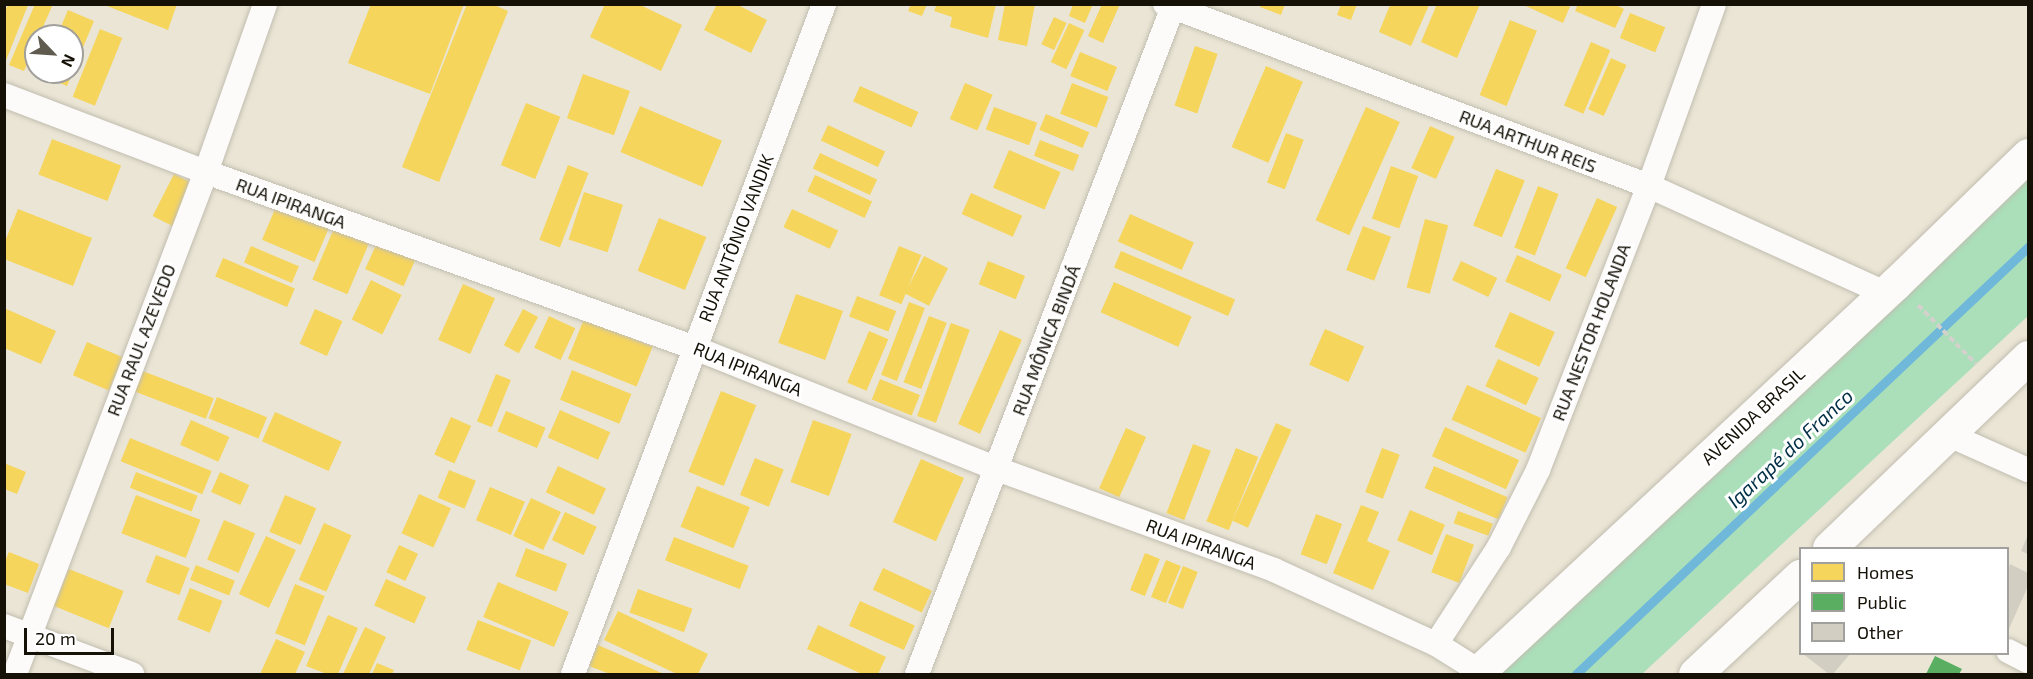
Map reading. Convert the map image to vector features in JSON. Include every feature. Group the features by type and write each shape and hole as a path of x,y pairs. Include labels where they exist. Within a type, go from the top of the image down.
{"highway":[{"name":"AVENIDA BRASIL","path":"1478,673 1900,298 2028,155"},
{"path":"1831,547 2028,357"},
{"path":"1695,675 1799,577"}],"street":[{"name":"RUA RAUL AZEVEDO","path":"15,675 206,172 265,4"},
{"name":"RUA ANTÔNIO VANDIK","path":"573,675 824,4"},
{"name":"RUA NESTOR HOLANDA","path":"1436,644 1498,547 1538,470 1648,186 1714,4"},
{"name":"RUA ARTHUR REIS","path":"1170,5 1648,186 1900,298"},
{"name":"RUA MÔNICA BINDÁ","path":"917,675 997,469 1170,5"},
{"name":"RUA IPIRANGA","path":"4,95 206,172 695,348 997,469 1274,570 1436,644 1478,673"},
{"path":"1947,434 2028,470"},
{"path":"4,626 132,675"},
{"path":"2009,652 2028,661"}],"path":[{"path":"1900,298 1975,363"}],"green space":[{"path":"2028,179 2028,316 1642,674 1497,674 1666,520"}],"building: Homes":[{"path":"35,4 53,4 44,24 26,24"},
{"path":"102,4 177,4 168,30"},
{"path":"371,4 464,4 430,94 348,63"},
{"path":"467,4 492,4 508,11 439,182 402,167"},
{"path":"605,4 638,4 682,25 661,71 590,37"},
{"path":"717,4 736,4 767,20 751,53 704,30"},
{"path":"911,4 927,4 922,16 908,11"},
{"path":"937,4 996,4 988,38 950,27 952,17 934,11"},
{"path":"1005,4 1035,4 1027,46 998,40"},
{"path":"1073,4 1093,4 1085,23 1069,16"},
{"path":"1102,4 1120,4 1103,43 1088,36"},
{"path":"1261,4 1285,4 1281,15 1260,7"},
{"path":"1341,4 1357,4 1351,20 1337,15"},
{"path":"1437,4 1480,4 1457,58 1421,42"},
{"path":"1521,4 1571,4 1563,23"},
{"path":"1578,4 1614,4 1624,9 1615,28 1575,11"},
{"path":"8,5 28,5 5,63 4,13"},
{"path":"1390,5 1429,5 1411,46 1379,32"},
{"path":"68,10 94,21 84,45 84,24 62,24"},
{"path":"1630,13 1665,27 1655,52 1620,38"},
{"path":"1054,17 1067,23 1054,50 1041,44"},
{"path":"1510,20 1537,31 1507,106 1480,95"},
{"path":"1069,23 1084,30 1066,69 1051,62"},
{"path":"100,29 122,38 95,106 73,97 78,84 84,84 84,69"},
{"path":"24,30 24,71 9,65"},
{"path":"1591,42 1610,50 1583,114 1564,106"},
{"path":"1195,46 1218,54 1197,113 1174,106"},
{"path":"1080,52 1117,67 1107,91 1070,76"},
{"path":"1611,58 1627,65 1604,116 1588,109"},
{"path":"1266,66 1303,82 1268,163 1232,147"},
{"path":"583,74 630,91 614,135 567,118"},
{"path":"965,83 993,95 977,131 950,119"},
{"path":"1072,83 1108,97 1097,128 1060,114"},
{"path":"860,86 918,112 912,128 853,102"},
{"path":"526,103 560,117 535,179 501,165"},
{"path":"640,106 722,141 702,187 620,152"},
{"path":"994,107 1037,123 1029,145 986,130"},
{"path":"1366,107 1400,122 1349,235 1316,220"},
{"path":"1046,114 1089,132 1083,148 1039,130"},
{"path":"828,125 885,152 878,167 821,140"},
{"path":"1430,126 1455,137 1436,179 1411,168"},
{"path":"1286,133 1304,140 1285,189 1267,182"},
{"path":"52,139 121,166 107,201 38,174"},
{"path":"1040,140 1079,155 1073,171 1034,156"},
{"path":"1009,150 1061,172 1045,210 993,188"},
{"path":"820,153 877,180 870,195 813,168"},
{"path":"568,165 589,173 560,248 539,240"},
{"path":"1391,166 1418,176 1399,229 1372,219"},
{"path":"1496,169 1525,181 1502,237 1473,226"},
{"path":"174,174 196,185 175,227 153,216"},
{"path":"815,175 872,202 864,218 807,191"},
{"path":"1538,186 1559,194 1535,256 1514,248"},
{"path":"584,192 623,205 608,252 569,240"},
{"path":"971,193 1022,216 1013,237 962,214"},
{"path":"1597,198 1617,207 1586,277 1566,268"},
{"path":"278,202 330,224 314,262 262,240"},
{"path":"18,209 92,238 73,286 4,259 4,244"},
{"path":"792,209 838,231 830,249 784,227"},
{"path":"1130,214 1194,242 1182,270 1118,241"},
{"path":"659,218 706,237 685,290 638,271"},
{"path":"1425,219 1448,225 1430,294 1407,288"},
{"path":"335,226 370,241 347,294 312,279"},
{"path":"1363,226 1391,237 1374,281 1346,270"},
{"path":"379,238 417,255 404,286 365,269"},
{"path":"251,246 299,266 292,283 244,263"},
{"path":"899,246 921,255 901,304 879,295"},
{"path":"1121,251 1235,299 1228,316 1114,268"},
{"path":"1517,255 1562,275 1550,301 1505,281"},
{"path":"924,256 948,268 929,306 905,293"},
{"path":"223,258 295,288 287,307 215,276"},
{"path":"988,261 1025,276 1016,299 979,284"},
{"path":"1461,261 1497,278 1488,297 1452,280"},
{"path":"371,280 402,295 382,334 352,320"},
{"path":"1114,282 1192,317 1178,347 1101,312"},
{"path":"463,284 495,298 470,354 438,340"},
{"path":"796,294 843,311 825,360 778,343"},
{"path":"857,296 896,311 888,332 849,317"},
{"path":"909,302 925,308 897,381 881,375"},
{"path":"4,308 56,331 41,364 4,348"},
{"path":"315,309 342,321 327,356 300,344"},
{"path":"523,309 538,317 519,353 504,345"},
{"path":"1510,312 1555,332 1539,367 1495,347"},
{"path":"549,316 575,328 560,360 534,348"},
{"path":"929,316 947,323 921,389 904,382"},
{"path":"584,319 653,347 637,387 568,359"},
{"path":"951,323 970,330 936,423 917,416"},
{"path":"1325,329 1364,346 1348,382 1309,365"},
{"path":"1000,330 1022,340 980,434 958,424"},
{"path":"869,331 888,339 866,391 847,383"},
{"path":"87,342 123,357 109,390 73,375"},
{"path":"1498,359 1539,378 1526,405 1485,386"},
{"path":"140,370 214,398 206,419 132,391"},
{"path":"572,370 631,394 619,424 560,400"},
{"path":"496,374 511,380 492,427 477,421"},
{"path":"880,379 920,395 912,416 872,399"},
{"path":"1467,385 1541,418 1526,453 1452,420"},
{"path":"721,391 756,405 724,486 688,472"},
{"path":"217,397 267,417 258,439 208,418"},
{"path":"560,410 610,432 598,460 548,437"},
{"path":"506,411 546,428 537,448 497,431"},
{"path":"275,412 342,442 329,471 262,441"},
{"path":"451,417 471,426 454,463 434,454"},
{"path":"191,420 229,437 218,462 180,445"},
{"path":"813,420 852,434 829,496 790,482"},
{"path":"1276,423 1292,430 1248,528 1232,521"},
{"path":"1445,427 1519,460 1506,489 1432,456"},
{"path":"1126,428 1146,437 1119,497 1099,488"},
{"path":"130,438 212,471 202,494 121,461"},
{"path":"1193,444 1211,451 1184,520 1166,513"},
{"path":"1236,448 1258,457 1229,530 1206,521"},
{"path":"1382,448 1400,455 1383,499 1365,492"},
{"path":"755,458 784,470 769,507 740,495"},
{"path":"921,459 964,478 936,541 893,522"},
{"path":"4,463 26,472 17,494 4,489"},
{"path":"558,466 606,488 594,515 546,492"},
{"path":"1434,466 1508,497 1498,519 1425,488"},
{"path":"449,470 476,481 465,509 438,498"},
{"path":"136,472 198,496 192,512 130,488"},
{"path":"220,472 249,485 240,505 211,492"},
{"path":"697,486 750,507 733,548 681,527"},
{"path":"490,487 525,502 511,535 476,520"},
{"path":"419,494 451,508 433,548 402,533"},
{"path":"136,495 200,520 186,558 121,533"},
{"path":"285,495 316,508 301,545 269,532"},
{"path":"531,498 561,512 543,550 513,536"},
{"path":"1361,505 1379,512 1367,541 1390,551 1373,590 1333,573"},
{"path":"1410,510 1445,525 1432,555 1397,540"},
{"path":"1458,511 1493,524 1488,536 1454,523"},
{"path":"565,512 597,527 584,555 552,540"},
{"path":"1316,514 1342,524 1327,564 1301,554"},
{"path":"224,520 255,533 238,573 207,560"},
{"path":"324,523 351,535 326,592 299,580"},
{"path":"1446,534 1474,545 1459,583 1431,572"},
{"path":"266,536 296,550 269,608 239,594"},
{"path":"674,537 749,566 740,589 665,560"},
{"path":"399,545 418,554 405,581 386,572"},
{"path":"526,548 567,564 556,592 515,576"},
{"path":"9,552 39,564 28,593 4,584 4,563"},
{"path":"1145,553 1160,559 1145,596 1130,590"},
{"path":"156,555 190,568 179,595 146,582"},
{"path":"1166,560 1181,566 1166,603 1151,597"},
{"path":"196,565 235,581 229,596 190,580"},
{"path":"1183,566 1198,572 1183,609 1168,603"},
{"path":"883,568 932,591 922,613 873,590"},
{"path":"69,569 124,591 109,628 54,606"},
{"path":"386,579 426,597 414,623 374,605"},
{"path":"498,582 569,612 554,647 483,617"},
{"path":"295,584 325,596 305,645 275,633"},
{"path":"190,588 222,601 210,633 177,620"},
{"path":"638,589 693,609 684,632 629,612"},
{"path":"860,601 915,625 904,650 849,626"},
{"path":"618,611 708,654 698,674 677,674 604,640"},
{"path":"328,615 358,628 338,674 327,674 306,666"},
{"path":"478,620 531,640 520,670 467,650"},
{"path":"818,625 886,657 878,674 862,674 807,649"},
{"path":"365,627 386,637 369,674 343,674"},
{"path":"276,639 305,652 295,674 260,674"},
{"path":"598,645 664,674 610,674 589,666"},
{"path":"377,663 394,670 392,674 372,674"}],"building: Public":[{"path":"1935,656 1962,669 1959,674 1926,674"}],"building: Other":[{"path":"2028,535 2028,554 2021,551"},
{"path":"2010,564 2028,573 2028,586 2009,629"},
{"path":"1804,655 1849,655 1833,674 1829,674"}],"waterway":[{"name":"Igarapé do Franco","path":"1576,674 2028,247"}]}
